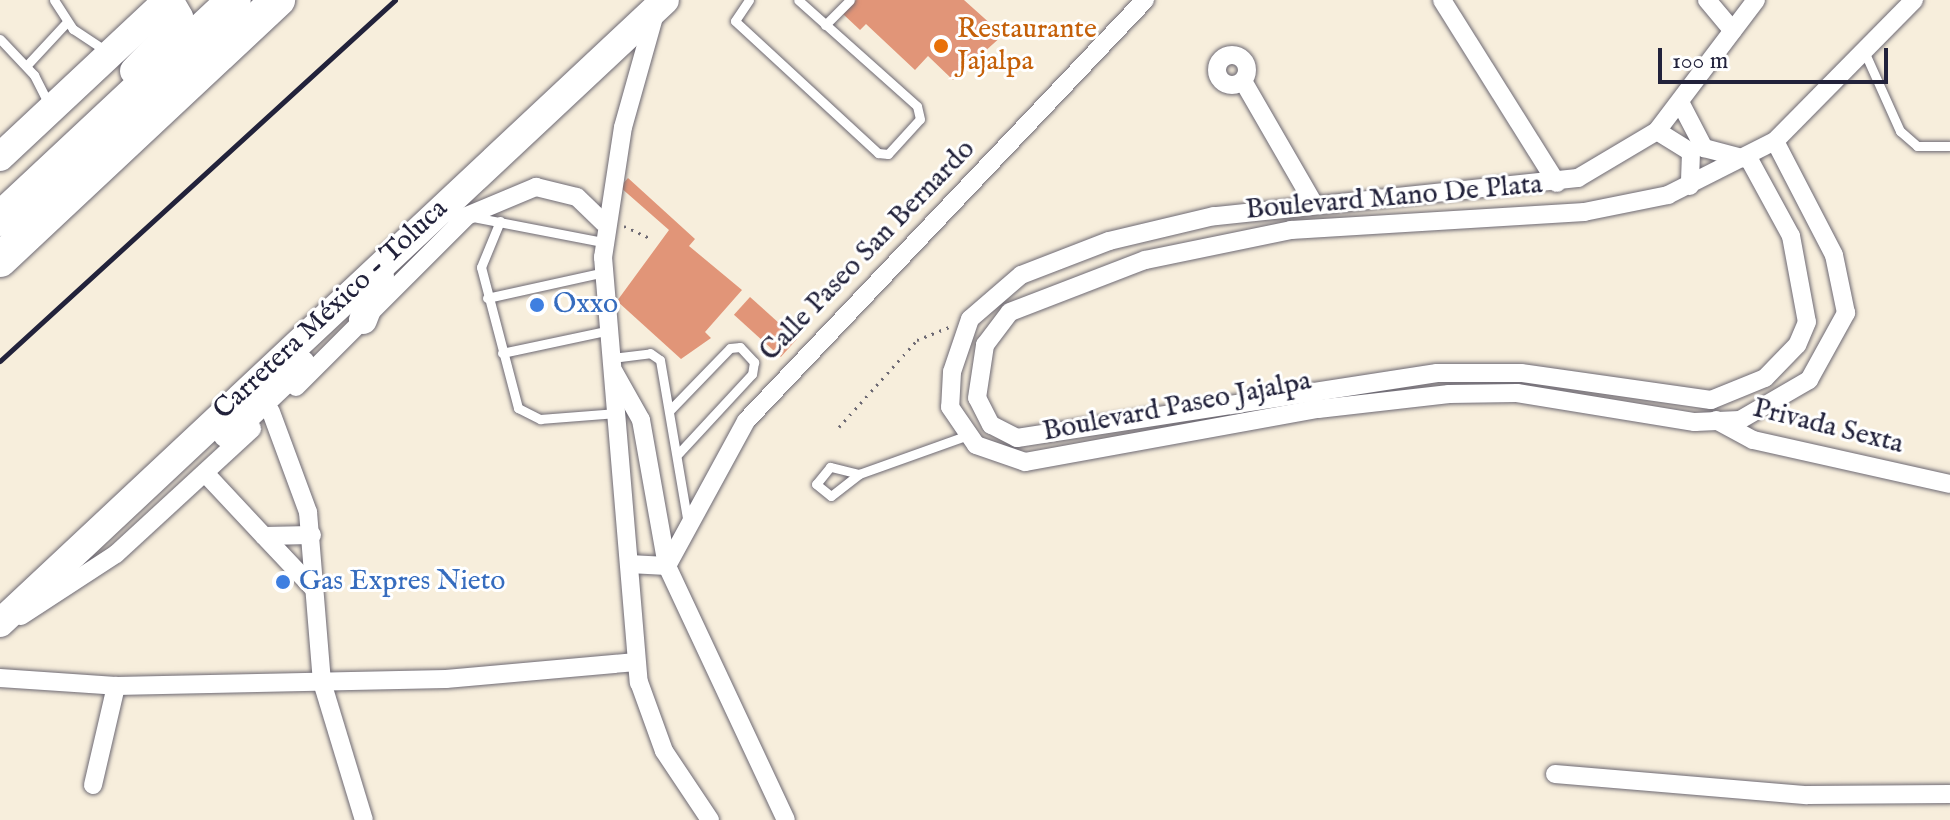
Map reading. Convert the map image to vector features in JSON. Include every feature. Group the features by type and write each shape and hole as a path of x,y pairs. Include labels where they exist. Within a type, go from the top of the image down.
{"highway":[{"path":"0,219 234,0"},
{"path":"0,260 278,0"}],"main road":[{"path":"0,157 169,0 179,17 160,47 0,196"},
{"name":"Carretera México - Toluca","path":"0,626 662,3"},
{"path":"363,320 384,267"},
{"path":"108,542 338,329 384,267"}],"street":[{"name":"Calle Paseo San Bernardo","path":"667,566 728,447 768,395 1145,0"},
{"path":"1442,0 1557,183"},
{"path":"1707,0 1733,31"},
{"path":"965,436 949,391 970,319 997,289 1072,253 1200,218 1314,204 1557,183 1599,169 1657,131 1681,104 1756,0"},
{"name":"Boulevard Mano De Plata","path":"1711,400 1546,375 1462,371 1214,402 1037,438 1017,438 991,425 977,382 995,327 1027,301 1082,279 1254,235 1620,208 1690,186 1749,159 1775,141 1914,0"},
{"path":"662,3 634,79 604,232 604,272 636,662 656,735 710,820"},
{"path":"1243,81 1314,204"},
{"path":"1681,104 1704,148 1749,159 1791,236 1807,322 1774,371 1711,400"},
{"path":"1657,131 1691,152 1690,186"},
{"name":"Boulevard Paseo Jajalpa","path":"965,436 1025,462 1367,402 1489,392 1717,424 1791,395 1825,357 1846,313 1834,255 1775,141"},
{"path":"423,226 467,216 510,193 547,187 577,197 604,232"},
{"path":"0,626 93,572 271,412 467,216"},
{"path":"1072,253 1082,279"},
{"path":"613,365 641,420 667,566 786,820"},
{"name":"Privada Sexta","path":"1711,400 1717,424 1753,440 1950,484"},
{"path":"1214,402 1217,427"},
{"path":"271,412 299,476 312,535 322,682 364,820"},
{"path":"205,473 314,589"},
{"path":"264,536 312,535"},
{"path":"629,564 667,566"},
{"path":"0,678 116,686 322,682 636,662"},
{"path":"93,785 116,686"},
{"path":"1555,774 1807,795 1950,794"}],"lane":[{"path":"54,0 67,22 112,54"},
{"path":"749,0 735,21 878,153 888,154 920,119 917,106 798,0"},
{"path":"825,25 850,0"},
{"path":"27,65 67,22"},
{"path":"0,39 27,65 52,109"},
{"path":"1864,51 1900,131 1917,146 1950,146"},
{"path":"467,216 604,232"},
{"path":"500,221 481,256 487,298 502,353 525,415 617,413"},
{"path":"487,298 604,272"},
{"path":"502,353 610,330"},
{"path":"670,410 730,348 754,362 752,374 678,454"},
{"path":"613,365 656,356 670,410 688,525"},
{"path":"859,474 965,436"}],"path":[{"path":"604,232 652,239"},
{"path":"839,427 917,340 970,319"}],"building":[{"name":"Restaurante Jajalpa","path":"856,0 964,0 1003,35 953,80 928,56 915,70 866,24 860,30 843,14"},
{"path":"628,178 695,239 689,246 742,290 705,332 711,338 681,359 617,301 669,230 620,187"},
{"path":"750,297 797,339 781,357 734,315"}],"railway":[{"path":"0,361 395,0"}],"place":[{"name":"Restaurante Jajalpa","path":"941,46"},
{"name":"Oxxo","path":"537,305"},
{"name":"Gas Expres Nieto","path":"283,582"}]}
